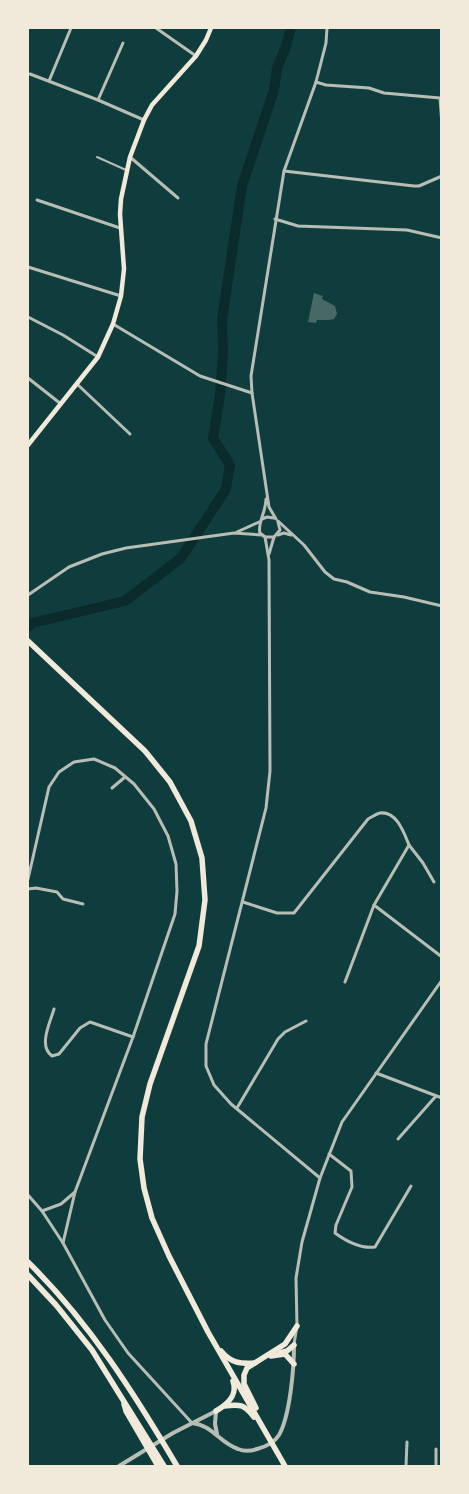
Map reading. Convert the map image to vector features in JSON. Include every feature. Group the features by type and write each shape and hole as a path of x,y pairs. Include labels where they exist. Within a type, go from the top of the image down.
{"highway":[{"path":"28,642 145,751 170,782 191,821 202,858 205,900 199,946 150,1084 142,1117 140,1159 144,1188 152,1218 169,1256 222,1358 267,1435"},
{"path":"28,1262 99,1343 145,1411 177,1466"},
{"path":"28,1275 56,1305 92,1350 164,1466"},
{"path":"263,1426 244,1384 244,1376 247,1368 285,1344 297,1326"},
{"path":"208,1332 223,1354 230,1360 238,1364 257,1363"},
{"path":"285,1344 294,1345"},
{"path":"267,1357 287,1351 294,1345"},
{"path":"278,1354 285,1354 294,1364"},
{"path":"216,1411 231,1400 235,1386 222,1358"},
{"path":"121,1395 126,1411 158,1466"},
{"path":"224,1406 238,1404 246,1408 267,1435 285,1466"}],"main road":[{"path":"28,445 98,357 114,324 121,296 124,269 120,228 121,199 130,157 144,120 152,106 196,56 211,28"}],"street":[{"path":"49,81 71,28"},
{"path":"156,28 196,56"},
{"path":"328,28 316,82 284,172 251,376 269,508 277,520 294,535 320,567 334,579 347,582 370,592 404,597 442,606"},
{"path":"98,100 123,43"},
{"path":"30,74 144,120"},
{"path":"316,82 326,85 369,88 384,93 440,98 442,125"},
{"path":"130,157 178,198"},
{"path":"284,172 414,186 419,186 442,176"},
{"path":"37,200 120,228"},
{"path":"275,219 298,226 408,230 442,238"},
{"path":"28,267 121,296"},
{"path":"28,317 63,335 98,357"},
{"path":"114,324 200,376 252,393"},
{"path":"28,378 61,404"},
{"path":"77,384 130,434"},
{"path":"266,488 266,508 258,528 264,536 268,560 270,771 266,808 206,1044 206,1066 214,1085 236,1108 320,1178"},
{"path":"234,533 261,521 267,516 277,520"},
{"path":"268,560 271,544 280,530 277,520"},
{"path":"28,595 69,567 102,554 126,548 234,533 264,536 275,536 284,533 294,535"},
{"path":"28,879 49,787 59,772 74,762 94,759 115,768 125,776 154,808 168,836 176,864 178,891 175,914 133,1037 75,1192 63,1243"},
{"path":"112,788 125,776"},
{"path":"243,902 277,913 294,913 368,819 380,813 389,814 399,823 409,846 423,863 434,882"},
{"path":"345,982 374,905 409,846"},
{"path":"28,889 36,888 56,892 63,899 83,904"},
{"path":"374,905 442,957"},
{"path":"28,1195 42,1211 63,1243 105,1320 128,1354 192,1423 208,1427 225,1443 239,1450 252,1450 268,1446 278,1437 287,1410 294,1364 297,1326 296,1292 298,1269 302,1242 320,1178 342,1122 442,980"},
{"path":"54,1009 44,1045 46,1052 52,1056 59,1054 80,1028 90,1022 133,1037"},
{"path":"236,1108 278,1039 285,1032 306,1021"},
{"path":"376,1073 442,1098"},
{"path":"398,1139 436,1096"},
{"path":"329,1154 351,1171 352,1187 336,1225 335,1233 344,1239 367,1248 375,1246 411,1186"},
{"path":"42,1211 61,1204 75,1192"},
{"path":"119,1466 173,1433 216,1411"},
{"path":"216,1411 215,1424 217,1434"},
{"path":"207,1416 215,1424"},
{"path":"207,1416 208,1427"},
{"path":"406,1466 408,1442"},
{"path":"436,1448 436,1466"}],"lane":[{"path":"96,157 126,170"}],"building":[{"path":"314,293 323,296 322,299 335,306 337,314 334,319 317,320 316,323 308,322"}],"waterway":[{"path":"28,627 32,623 125,601 181,558 226,489 230,465 213,438 220,395 223,352 222,319 242,186 274,90 277,68 291,28"}]}
